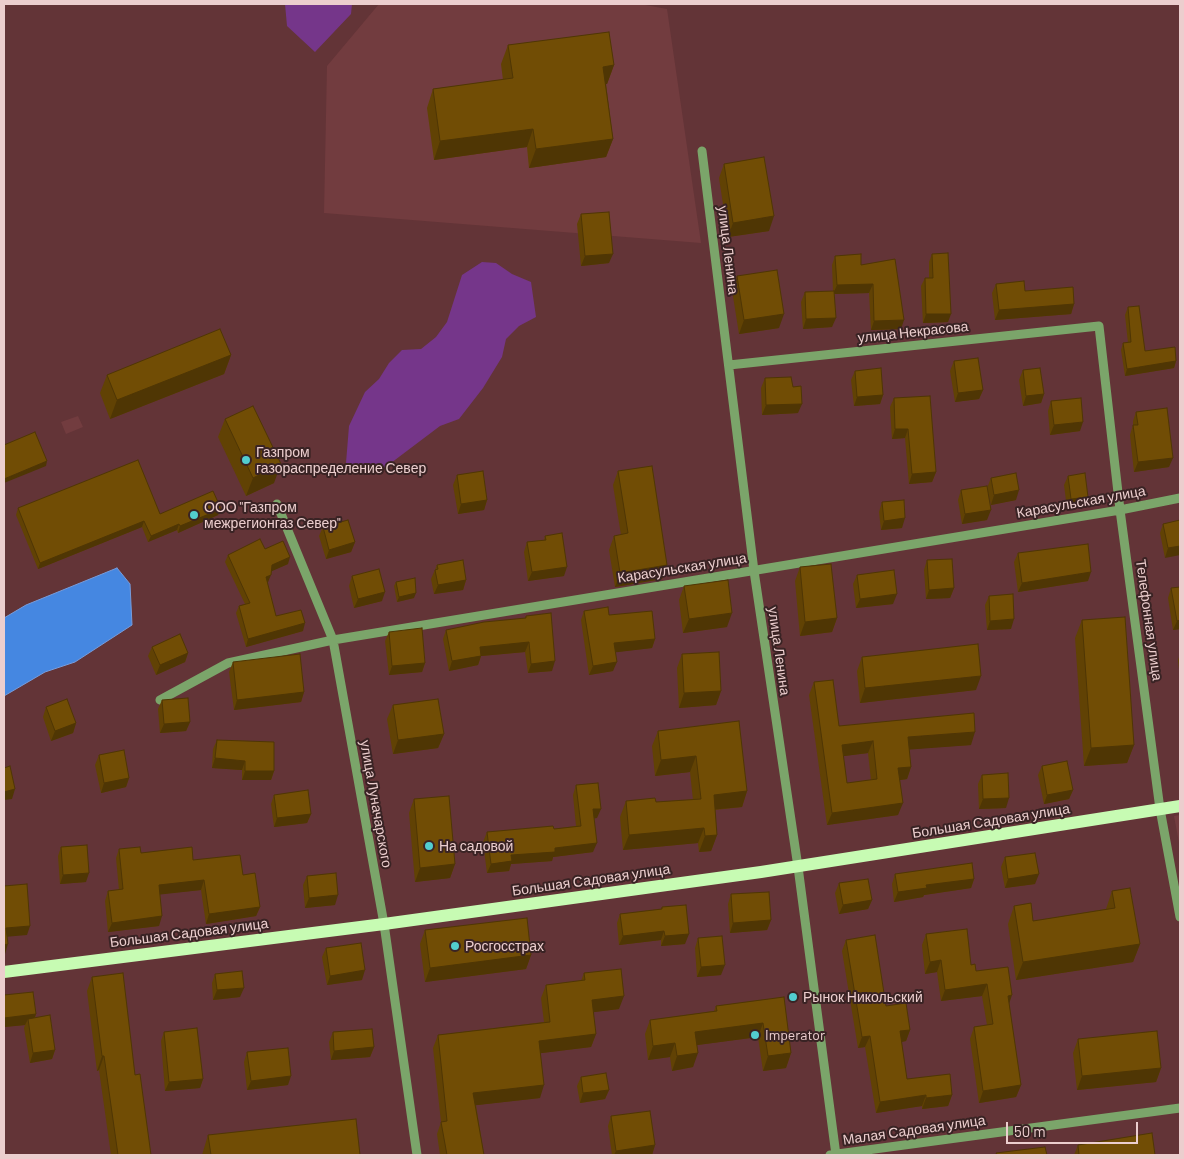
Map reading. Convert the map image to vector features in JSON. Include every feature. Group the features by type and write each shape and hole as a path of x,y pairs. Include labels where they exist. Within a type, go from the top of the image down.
{"main road":[{"name":"Большая Садовая улица","path":"4,972 384,924 798,867 1180,806"}],"street":[{"name":"улица Ленина","path":"702,151 754,571 798,867 834,1155"},
{"name":"улица Некрасова","path":"729,365 1099,326"},
{"name":"Телефонная улица","path":"1099,326 1120,510 1160,810 1180,917"},
{"name":"Карасульская улица","path":"333,640 1120,510 1180,498"},
{"path":"160,700 228,663 333,640 277,504"},
{"name":"улица Луначарского","path":"333,640 384,924 417,1155"},
{"name":"Малая Садовая улица","path":"834,1155 1180,1108"}],"shaded area":[{"path":"285,4 352,4 351,14 315,52 287,26"},
{"path":"379,4 640,4 667,9 701,243 324,213 327,66"},
{"path":"482,262 496,263 512,274 531,282 536,317 519,326 506,339 502,357 483,388 459,419 440,426 383,469 364,473 346,463 349,426 365,392 379,379 389,363 402,350 421,349 436,337 447,322 462,275"},
{"path":"78,416 83,427 66,434 61,422"},
{"path":"1180,815 1180,848 1174,816"}],"water":[{"path":"117,568 130,584 132,625 75,662 45,672 4,696 4,618 26,605"}],"building":[{"path":"609,32 614,65 603,67 613,139 536,149 533,129 440,141 433,89 513,78 508,45"},
{"path":"764,157 774,216 733,223 724,164"},
{"path":"609,212 613,254 585,256 581,214"},
{"path":"948,253 951,314 926,314 925,278 933,278 932,254"},
{"path":"861,254 861,265 895,259 904,320 874,321 873,284 837,285 835,256"},
{"path":"777,270 784,314 744,320 737,276"},
{"path":"1024,281 1025,291 1073,287 1074,304 999,310 996,284"},
{"path":"834,291 836,318 806,319 805,292"},
{"path":"1139,306 1145,351 1175,347 1176,361 1127,369 1123,343 1131,342 1128,307"},
{"path":"220,329 231,355 117,400 107,375"},
{"path":"978,358 983,390 958,393 954,361"},
{"path":"881,368 883,395 857,397 855,371"},
{"path":"1040,368 1044,394 1026,396 1023,370"},
{"path":"791,377 793,387 801,386 802,404 766,405 765,378"},
{"path":"930,396 936,472 912,474 908,429 895,429 894,398"},
{"path":"1081,398 1083,422 1054,425 1051,401"},
{"path":"253,406 281,464 253,478 225,419"},
{"path":"1167,408 1173,458 1138,462 1133,425 1138,425 1136,412"},
{"path":"35,432 47,461 4,479 4,445"},
{"path":"138,460 160,514 213,491 221,509 151,536 144,521 40,563 18,508"},
{"path":"652,466 667,565 620,573 614,536 628,533 618,471"},
{"path":"483,471 487,500 461,504 457,475"},
{"path":"1016,473 1019,490 994,495 991,478"},
{"path":"1085,473 1088,497 1071,499 1068,476"},
{"path":"987,486 991,510 965,514 961,490"},
{"path":"904,500 905,518 884,521 882,502"},
{"path":"348,520 355,542 329,550 323,527"},
{"path":"1180,520 1180,546 1168,548 1163,524"},
{"path":"562,533 567,567 532,572 527,542 546,540 545,536"},
{"path":"260,539 265,549 283,541 290,557 272,565 271,575 266,577 276,616 301,610 305,623 248,639 239,606 250,603 228,555"},
{"path":"1088,544 1091,572 1022,583 1018,553"},
{"path":"952,559 954,588 929,590 927,560"},
{"path":"463,560 466,580 438,585 435,570 438,569 437,565"},
{"path":"831,564 837,618 805,622 800,567"},
{"path":"379,569 385,592 358,599 352,576"},
{"path":"894,570 897,594 860,599 857,575"},
{"path":"415,578 416,593 399,597 396,582"},
{"path":"728,580 732,613 689,619 684,586"},
{"path":"1180,587 1180,620 1177,621 1171,588"},
{"path":"1013,594 1014,619 990,621 989,596"},
{"path":"608,607 609,615 652,611 655,639 614,643 617,662 593,666 584,611"},
{"path":"551,613 555,661 531,664 529,642 480,647 481,656 452,661 446,630 484,622 526,618 526,616"},
{"path":"1125,617 1134,745 1091,748 1082,620"},
{"path":"422,628 425,663 392,666 389,632"},
{"path":"180,634 188,653 160,665 152,647"},
{"path":"978,644 981,676 865,688 862,657"},
{"path":"719,652 721,691 684,693 682,654"},
{"path":"300,654 304,692 237,700 233,662"},
{"path":"833,680 839,726 974,713 975,732 908,737 911,767 898,768 903,803 832,813 814,682","holes":["873,741 877,779 847,783 842,745"]},
{"path":"188,698 190,722 164,724 162,700"},
{"path":"67,699 76,723 55,731 46,707"},
{"path":"438,699 444,734 398,740 393,705"},
{"path":"739,721 747,791 714,795 717,835 705,836 704,828 629,835 626,801 655,798 656,802 701,799 696,756 661,760 658,731"},
{"path":"217,740 274,742 274,771 245,771 245,761 215,758"},
{"path":"124,750 129,778 104,783 99,755"},
{"path":"1067,761 1073,790 1047,795 1042,766"},
{"path":"10,766 15,789 4,792 4,768"},
{"path":"1008,773 1009,798 983,799 982,775"},
{"path":"598,783 601,809 593,809 597,843 555,848 555,852 511,855 512,861 491,864 487,832 553,826 554,829 581,826 576,785"},
{"path":"308,790 311,814 277,818 274,795"},
{"name":"На садовой","path":"449,796 455,864 420,868 414,799"},
{"path":"87,845 89,873 63,875 61,847"},
{"path":"140,847 141,853 192,847 193,860 240,855 243,875 255,873 260,907 209,914 204,880 159,885 162,916 112,923 108,891 123,889 119,849"},
{"path":"1035,853 1039,874 1008,879 1005,857"},
{"path":"972,863 974,879 926,885 927,888 898,892 895,874"},
{"path":"336,873 338,895 309,898 307,876"},
{"path":"868,879 872,900 843,905 839,883"},
{"path":"27,884 30,926 6,928 8,944 4,945 4,886"},
{"path":"1130,888 1140,944 1023,962 1014,906 1031,903 1033,921 1115,908 1112,891"},
{"path":"769,892 771,920 733,923 731,894"},
{"path":"686,905 689,934 665,936 664,931 623,936 620,914"},
{"path":"527,918 531,955 430,968 425,930"},
{"path":"967,929 971,965 975,964 976,971 1008,967 1012,995 1008,996 1021,1085 983,1091 974,1027 993,1024 987,984 945,990 941,960 930,962 926,934"},
{"path":"875,935 886,1006 906,1003 910,1030 900,1031 907,1079 950,1074 952,1095 926,1098 926,1095 880,1102 870,1036 862,1037 846,940"},
{"path":"722,936 725,965 701,967 698,938"},
{"path":"361,943 365,970 330,976 326,948"},
{"path":"621,969 624,996 592,1000 596,1034 539,1041 544,1085 473,1093 484,1155 447,1155 441,1122 447,1121 438,1035 550,1022 546,985 585,980 584,973"},
{"path":"242,971 244,988 217,990 215,974"},
{"path":"123,973 135,1075 140,1074 151,1155 118,1155 104,1056 102,1056 92,977"},
{"path":"33,992 36,1014 4,1018 4,995"},
{"path":"784,997 791,1053 768,1056 763,1023 695,1032 698,1053 677,1056 675,1043 653,1046 650,1020 717,1011 716,1006"},
{"path":"50,1015 55,1050 33,1053 28,1019"},
{"path":"197,1028 203,1079 169,1082 164,1032"},
{"path":"372,1029 374,1047 334,1051 333,1032"},
{"path":"1157,1031 1161,1068 1082,1076 1078,1039"},
{"path":"288,1048 291,1076 251,1081 247,1052"},
{"path":"606,1073 609,1090 583,1093 581,1077"},
{"path":"650,1111 655,1145 616,1151 611,1116"},
{"path":"356,1119 360,1155 211,1155 208,1135"},
{"path":"1152,1133 1155,1155 1079,1155 1078,1145"},
{"path":"1045,1147 1047,1155 997,1155 996,1153"}],"place":[{"name":"Газпром газораспределение Север","path":"246,460"},
{"name":"ООО \"Газпром межрегионгаз Север\"","path":"194,515"},
{"name":"На садовой","path":"429,846"},
{"name":"Росгосстрах","path":"455,946"},
{"name":"Рынок Никольский","path":"793,997"},
{"name":"Imperator","path":"755,1035"}]}
